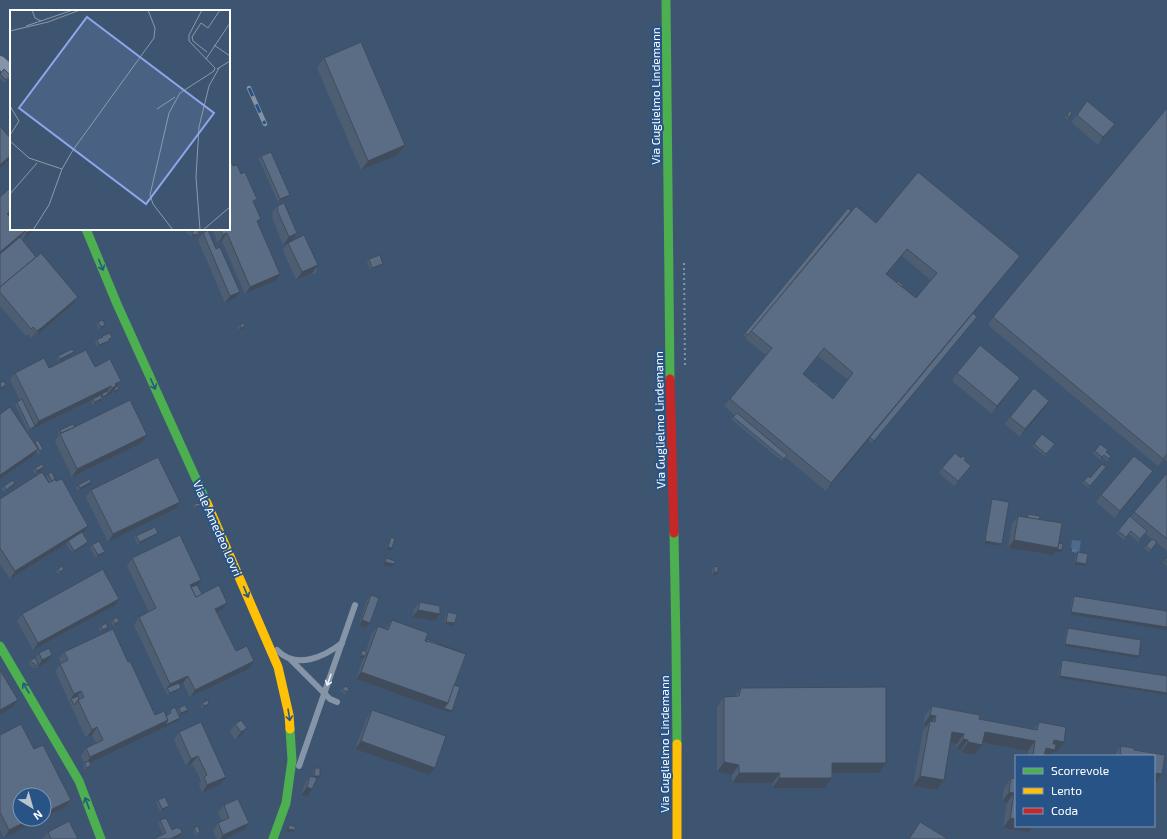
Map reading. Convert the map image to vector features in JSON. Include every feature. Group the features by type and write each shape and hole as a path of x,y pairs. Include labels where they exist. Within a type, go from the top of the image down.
{"street":[{"name":"Via Guglielmo Lindemann","path":"666,0 669,322 676,644 677,839"},
{"path":"0,62 10,71"},
{"name":"Viale Amedeo Lovri","path":"86,230 117,304 223,538 278,667 290,715 292,760 286,803 273,839"},
{"path":"0,646 79,781 101,839"}],"lane":[{"path":"286,803 355,605"},
{"path":"266,637 279,652 290,659 324,694 337,702"},
{"path":"290,659 305,660 322,656 342,643"}],"water":[{"path":"1072,540 1081,541 1079,553 1072,552"}],"building":[{"path":"361,42 405,145 368,161 324,58"},
{"path":"4,69 10,77 6,80 0,74"},
{"path":"1087,101 1115,124 1103,137 1077,115"},
{"path":"1167,108 1167,454 1163,459 993,317"},
{"path":"1070,111 1072,113 1069,117 1067,115"},
{"path":"0,126 10,138 10,156 0,165"},
{"path":"271,152 290,195 280,199 261,156"},
{"path":"230,158 233,166 237,165 241,174 245,172 257,199 253,201 261,219 257,221 280,274 250,287 227,233 223,235 220,230 230,230"},
{"path":"918,172 1020,256 831,483 730,399 772,348 751,331 856,206 876,223","holes":["907,249 937,273 916,298 886,274","824,348 853,373 833,399 803,374"]},
{"path":"10,188 10,212 7,214 10,217 10,230 31,230 27,233 25,231 0,252 0,197"},
{"path":"284,203 297,233 289,237 277,210 277,206"},
{"path":"848,208 851,211 748,335 745,333"},
{"path":"189,230 197,230 199,234 193,235 192,232 194,231 190,232"},
{"path":"208,230 216,249 220,247 240,292 230,296 203,233"},
{"path":"304,235 318,265 302,272 288,243"},
{"path":"20,237 36,257 0,287 0,254"},
{"path":"41,253 78,297 37,331 33,327 31,329 0,292 0,287"},
{"path":"380,255 383,264 372,268 369,259"},
{"path":"898,281 903,285 902,287 896,282"},
{"path":"973,313 977,317 874,441 870,437"},
{"path":"103,320 105,325 101,327 98,322"},
{"path":"244,323 245,326 241,328 240,325"},
{"path":"110,333 112,338 109,339 109,341 99,345 97,339"},
{"path":"980,345 1020,378 997,406 957,373"},
{"path":"72,349 74,352 60,359 58,356"},
{"path":"86,350 95,367 110,359 121,381 115,384 116,386 112,388 111,386 39,421 15,373 44,358 49,368"},
{"path":"4,381 6,385 1,388 0,383"},
{"path":"118,386 119,389 114,391 116,387"},
{"path":"1034,388 1049,401 1025,429 1010,417"},
{"path":"107,391 108,394 103,397 102,394"},
{"path":"101,395 102,398 95,402 93,399"},
{"path":"22,399 35,426 30,429 17,402"},
{"path":"130,400 147,435 77,469 60,434"},
{"path":"10,407 38,449 0,475 0,414"},
{"path":"737,413 787,455 784,459 733,417"},
{"path":"73,424 75,427 61,433 60,430"},
{"path":"1042,434 1055,444 1046,454 1034,444"},
{"path":"38,440 43,449 40,451 35,442"},
{"path":"1100,444 1108,450 1106,452 1111,456 1109,459 1104,455 1102,457 1095,451"},
{"path":"955,453 961,458 963,456 966,458 964,460 971,466 958,481 942,468"},
{"path":"1134,456 1153,471 1120,511 1101,495"},
{"path":"158,457 180,502 113,534 91,490"},
{"path":"42,464 44,467 37,471 35,468"},
{"path":"1102,464 1106,467 1090,486 1084,481 1088,476 1090,478"},
{"path":"42,472 49,483 55,479 56,481 62,479 88,526 15,571 0,548 0,499"},
{"path":"52,472 56,481 55,479 52,481 48,474"},
{"path":"1167,473 1167,539 1134,512"},
{"path":"90,479 91,482 80,488 78,485"},
{"path":"13,480 15,483 6,490 4,486"},
{"path":"992,499 1009,502 1002,544 985,541"},
{"path":"194,503 203,504 196,507"},
{"path":"1028,514 1040,516 1039,520 1027,518"},
{"path":"1018,516 1062,523 1058,548 1014,540"},
{"path":"1130,516 1147,531 1140,539 1131,531 1126,537 1118,531"},
{"path":"155,527 158,533 140,542 136,536"},
{"path":"82,532 88,542 74,551 68,541"},
{"path":"180,535 201,580 190,585 196,597 219,585 227,603 215,609 236,651 247,646 254,661 195,690 188,676 170,684 139,617 156,608 132,558"},
{"path":"391,537 395,539 392,548 388,547"},
{"path":"1152,539 1157,542 1151,550 1146,546"},
{"path":"99,541 105,552 98,555 92,545"},
{"path":"1059,543 1063,544 1062,550 1057,549"},
{"path":"1078,552 1088,554 1086,564 1076,562"},
{"path":"386,558 395,561 394,564 385,562"},
{"path":"62,566 64,569 60,572 58,569"},
{"path":"714,566 718,567 718,572 714,572"},
{"path":"103,569 119,599 38,643 22,614"},
{"path":"105,571 109,578 108,579 104,572"},
{"path":"197,585 202,594 196,597 191,587"},
{"path":"371,595 379,598 370,623 362,620"},
{"path":"1074,596 1167,611 1167,627 1071,612"},
{"path":"420,602 440,606 440,614 418,610"},
{"path":"448,612 457,614 455,623 446,622"},
{"path":"117,617 119,621 115,624 113,620"},
{"path":"392,620 428,633 425,641 466,654 448,703 361,672 378,626 388,630"},
{"path":"106,623 108,627 103,630 101,626"},
{"path":"1068,628 1141,640 1139,656 1065,644"},
{"path":"113,629 128,662 130,661 155,715 164,711 168,720 90,757 86,748 103,740 97,727 92,730 78,700 84,697 81,691 74,694 60,664 68,660 64,652"},
{"path":"427,639 464,653 428,641 426,642"},
{"path":"49,648 52,655 42,660 39,653"},
{"path":"362,650 367,652 365,656 361,655"},
{"path":"35,658 38,664 35,666 30,660"},
{"path":"1062,660 1167,676 1167,693 1060,676"},
{"path":"0,670 18,700 0,710"},
{"path":"179,683 181,688 170,693 167,688"},
{"path":"454,685 460,687 452,711 444,708 448,703"},
{"path":"346,686 349,689 347,692 342,689"},
{"path":"886,687 886,763 832,763 832,778 779,778 780,773 739,773 739,765 724,762 724,697 739,696 741,688"},
{"path":"78,696 79,699 74,705 71,699"},
{"path":"208,700 209,704 204,706 202,703"},
{"path":"185,705 188,710 181,713 179,708"},
{"path":"932,706 980,715 979,719 1037,730 1039,722 1066,727 1064,742 1054,740 1053,744 1056,744 1055,750 1046,748 1044,755 1033,755 1035,741 985,732 982,745 968,742 968,740 963,739 964,734 952,732 944,780 920,776 930,721 935,722 936,716 930,715"},
{"path":"175,707 180,718 165,725 168,720 166,716 171,713 170,710"},
{"path":"372,710 446,736 435,768 361,741"},
{"path":"241,720 247,728 241,732 235,724"},
{"path":"201,722 226,777 207,785 204,777 207,775 198,756 191,759 179,732"},
{"path":"21,724 34,749 43,745 71,800 52,809 52,787 12,787 12,827 15,827 9,830 0,812 0,735"},
{"path":"1121,746 1134,748 1134,750 1165,755 1162,774 1155,773 1155,755 1120,754"},
{"path":"89,761 91,765 87,768 84,763"},
{"path":"315,768 320,768 320,776 314,776"},
{"path":"310,776 317,778 312,789 307,787"},
{"path":"1011,778 1015,779 1015,819 1010,818 1014,793 1009,792"},
{"path":"165,797 169,806 162,809 158,800"},
{"path":"238,799 249,823 223,835 218,823 229,818 224,805"},
{"path":"166,818 172,830 178,827 179,829 181,828 182,833 170,839 153,839 166,833 160,820"},
{"path":"69,821 78,839 51,839 48,832"},
{"path":"920,822 948,839 909,839"},
{"path":"289,825 296,827 294,830 288,829"},
{"path":"198,826 200,832 197,834 194,828"}],"railway":[{"path":"249,88 265,124"}],"traffic: fast":[{"path":"666,0 670,379"},
{"path":"86,230 117,304 207,503"},
{"path":"674,533 677,744"},
{"path":"0,646 79,781 101,839"},
{"path":"273,839 286,803 292,760 290,729"}],"traffic: slow":[{"path":"207,503 278,667 289,715 290,729"},
{"path":"677,744 677,839"}],"traffic: jam":[{"path":"670,379 674,533"}]}
